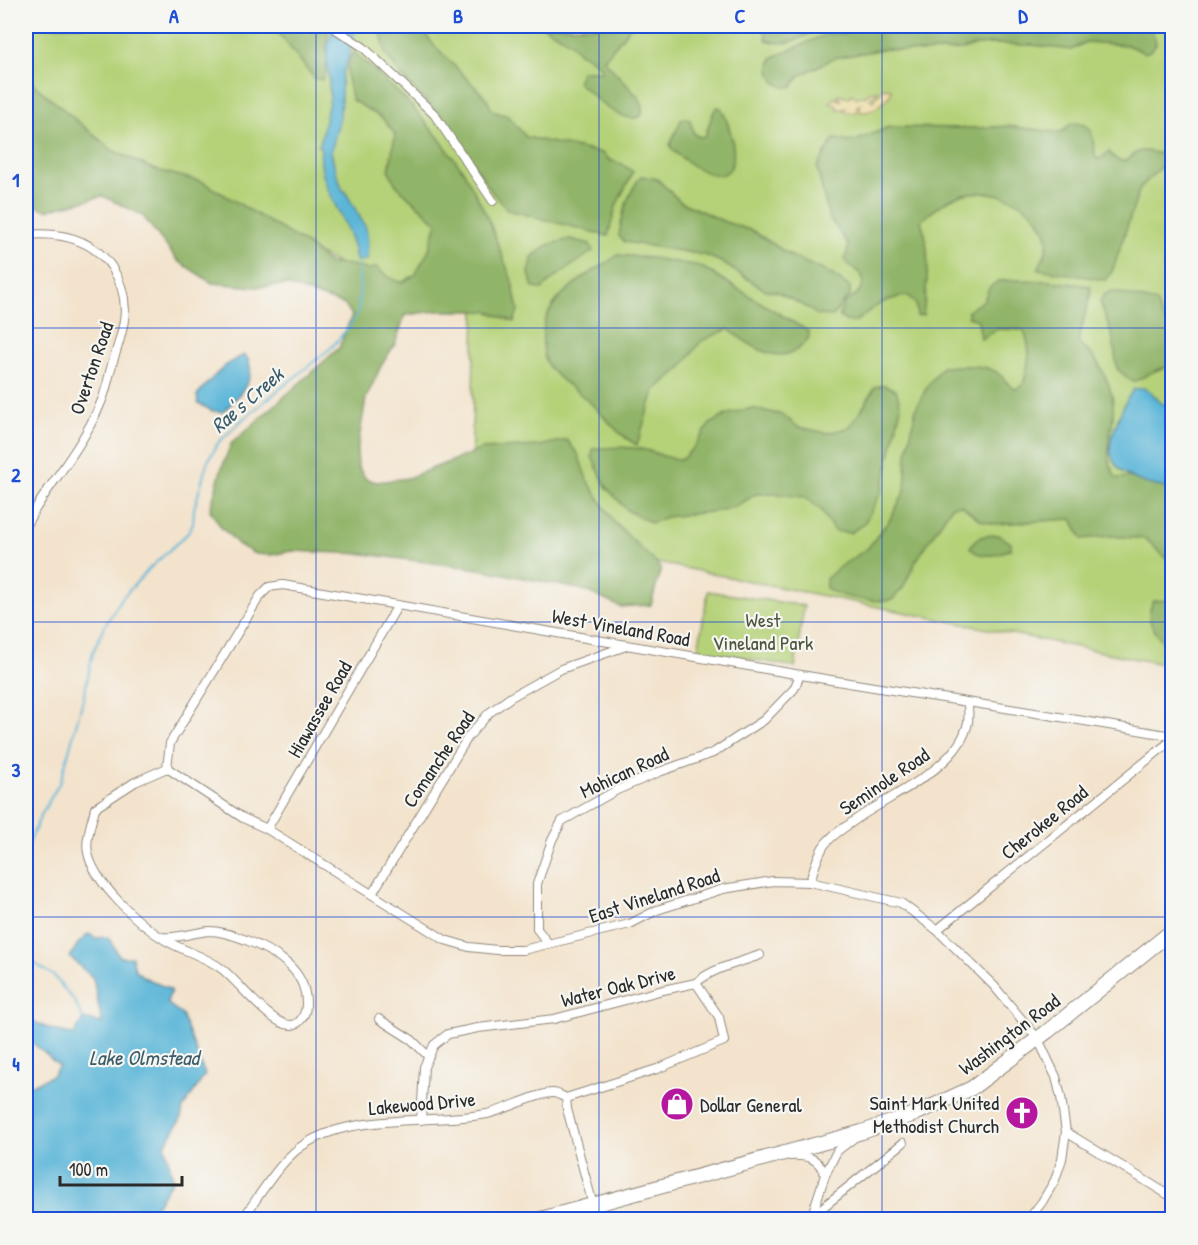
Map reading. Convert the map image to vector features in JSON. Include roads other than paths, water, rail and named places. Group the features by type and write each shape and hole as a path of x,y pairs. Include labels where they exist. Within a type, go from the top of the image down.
{"main road":[{"name":"Washington Road","path":"537,1220 862,1132 915,1114 972,1088 1038,1039 1173,931"}],"street":[{"path":"331,26 363,47 434,114 493,201"},
{"name":"Overton Road","path":"26,235 53,234 92,246 115,272 122,289 126,311 124,333 102,400 72,455 52,482 26,525"},
{"name":"West Vineland Road","path":"166,768 170,743 260,596 269,587 283,585 800,675 1053,715 1173,738"},
{"name":"Hiawassee Road","path":"267,829 398,605"},
{"name":"Comanche Road","path":"372,894 468,737 489,713 561,669 627,645"},
{"name":"Mohican Road","path":"548,943 537,929 537,884 552,840 562,821 617,790 713,753 764,720 794,689 800,675"},
{"name":"Seminole Road","path":"810,882 824,847 836,833 931,772 952,754 968,722 968,703"},
{"name":"Cherokee Road","path":"937,930 1173,738"},
{"path":"161,937 210,931 220,932 264,947 281,957 292,968 306,994 306,1011 301,1020 294,1025 283,1024 266,1012 221,968 161,937 120,904 99,877 88,853 89,834 95,808 135,782 166,768"},
{"name":"East Vineland Road","path":"166,768 243,818 267,829 445,940 453,942 497,950 523,950 630,924 657,910 723,889 773,881 810,882 901,903 937,930 994,986 1038,1039 1056,1077 1066,1132 1062,1159 1055,1180 1028,1220"},
{"path":"696,983 709,974 760,955"},
{"name":"Water Oak Drive","path":"428,1056 434,1045 448,1034 554,1019 696,983 719,1017 724,1041 657,1069 566,1098"},
{"path":"379,1019 406,1036 428,1056 424,1068 421,1120"},
{"name":"Lakewood Drive","path":"242,1220 289,1156 315,1138 343,1129 383,1121 454,1119 490,1113 552,1093 566,1098"},
{"path":"566,1098 593,1205"},
{"path":"810,1218 825,1175 837,1151 862,1132"},
{"path":"1066,1132 1173,1197"},
{"path":"810,1218 903,1143"},
{"path":"770,1156 797,1155 811,1158 821,1164 825,1175"}],"water":[{"path":"334,26 356,26 342,75 340,117 331,152 343,191 366,228 367,260 356,261 348,232 324,178 321,148 318,146 330,97 327,57 328,44"},
{"path":"245,355 249,363 249,379 229,406 223,412 212,411 198,403 197,395 213,377 231,362"},
{"path":"1144,388 1162,404 1172,404 1172,489 1145,483 1127,475 1114,463 1111,454 1112,438 1126,401 1134,389"},
{"name":"Lake Olmstead","path":"88,934 96,938 108,937 120,957 132,957 135,970 171,990 167,1003 182,1015 205,1075 183,1108 181,1119 165,1145 173,1179 150,1215 145,1215 141,1220 26,1219 26,1088 53,1075 59,1066 26,1037 26,1018 50,1029 74,1035 83,1019 102,1023 93,978 70,957 77,945"}],"waterway":[{"name":"Rae's Creek","path":"26,850 40,817 61,780 84,696 93,652 104,627 122,598 188,533 193,523 194,509 207,463 218,443 243,419 332,347 348,328 358,313 360,289 358,260"},
{"name":"Rae's Creek","path":"26,958 54,976 75,1002 83,1019"}],"place":[{"name":"Dollar General","path":"677,1104"},
{"name":"Saint Mark United Methodist Church","path":"1022,1113"}],"park label":[{"name":"West Vineland Park","path":"763,630"}]}
